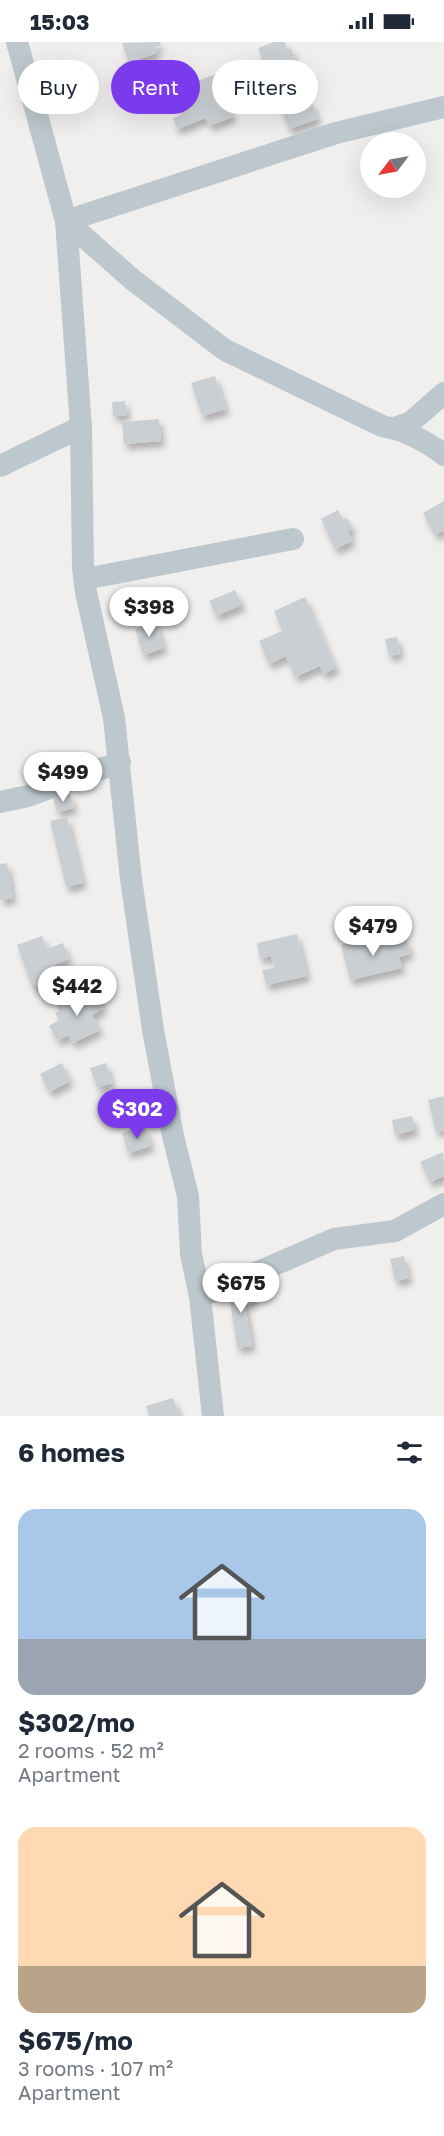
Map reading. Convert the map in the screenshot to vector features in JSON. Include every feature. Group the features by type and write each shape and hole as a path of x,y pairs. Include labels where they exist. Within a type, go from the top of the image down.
{"street":[{"path":"17,42 66,221 81,427 85,579 106,673 120,762 132,879 153,1030 173,1136 188,1196 191,1254 200,1297 213,1416"},
{"path":"66,221 336,133 444,107"},
{"path":"66,221 133,280 225,350 318,397 382,426 394,428 432,445 444,455"},
{"path":"394,428 411,423 444,393"},
{"path":"0,466 81,427"},
{"path":"85,579 293,538"},
{"path":"0,802 28,796 120,762"},
{"path":"200,1297 334,1239 395,1231 444,1204"}],"building":[{"path":"160,42 161,45 155,47 157,53 137,60 128,60 122,43"},
{"path":"274,42 285,42 287,50 291,48 296,60 263,60 258,48"},
{"path":"212,76 212,114 232,114 233,117 209,126 206,118 177,129 173,118 181,114 200,114 200,80"},
{"path":"283,114 316,114 318,119 289,129"},
{"path":"215,376 226,409 202,416 191,383"},
{"path":"125,401 127,415 113,416 112,402"},
{"path":"159,419 161,441 124,444 122,422"},
{"path":"444,501 444,530 435,535 423,513"},
{"path":"338,510 343,520 347,518 353,529 348,531 352,541 335,549 321,519"},
{"path":"235,590 242,605 216,616 209,601"},
{"path":"305,597 336,668 323,674 320,666 295,677 286,656 269,664 259,641 282,631 274,611"},
{"path":"156,622 164,648 143,655 135,629"},
{"path":"397,637 400,654 389,656 385,639"},
{"path":"70,794 74,808 57,812 53,798"},
{"path":"67,817 83,883 66,887 50,821"},
{"path":"7,863 13,898 0,900 0,864"},
{"path":"297,934 307,976 266,985 262,970 274,968 271,956 260,959 257,943"},
{"path":"42,936 47,949 63,943 69,959 53,965 56,975 32,987 17,945"},
{"path":"406,938 410,954 399,957 402,968 350,980 341,945 368,939 370,947"},
{"path":"94,990 104,1008 92,1015 100,1030 73,1043 68,1035 58,1041 49,1026 59,1020 55,1013 60,1011 56,1004 75,993 79,999"},
{"path":"62,1063 70,1081 49,1092 40,1074"},
{"path":"106,1063 112,1083 97,1088 90,1068"},
{"path":"444,1096 444,1130 436,1132 428,1100"},
{"path":"412,1116 415,1130 395,1135 392,1120"},
{"path":"145,1126 151,1146 128,1153 122,1133"},
{"path":"443,1152 444,1176 430,1182 420,1162"},
{"path":"404,1256 409,1278 395,1281 390,1259"},
{"path":"251,1285 254,1303 245,1305 252,1346 237,1348 228,1288"},
{"path":"173,1398 179,1416 149,1416 146,1406"}]}
